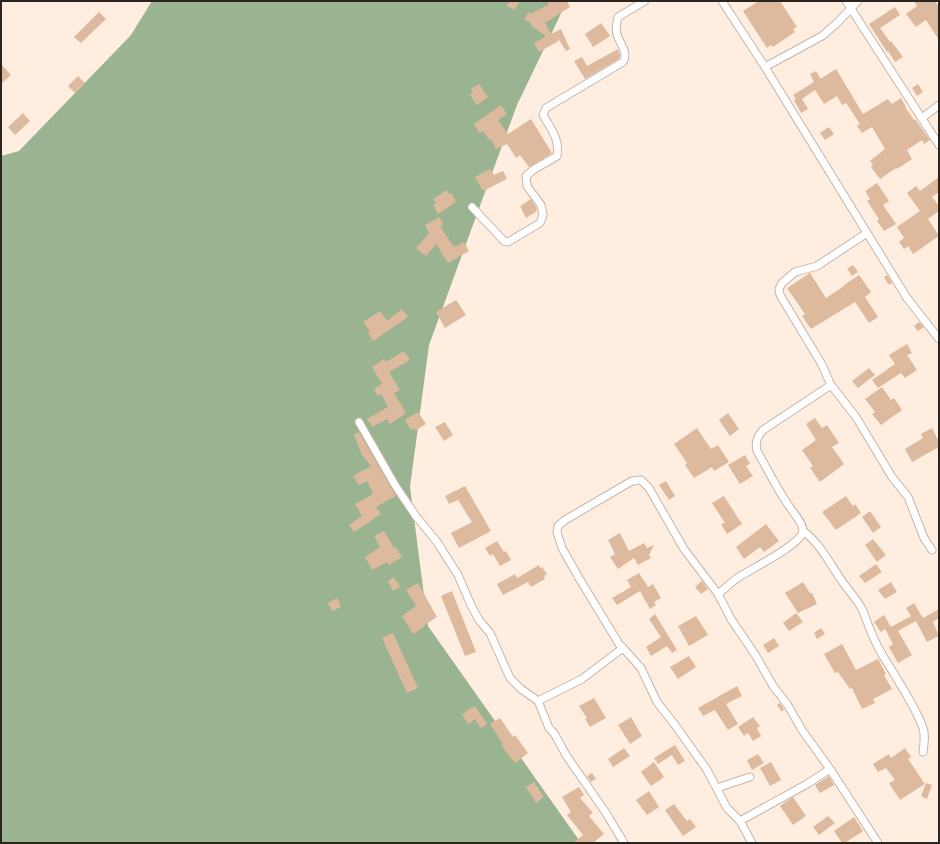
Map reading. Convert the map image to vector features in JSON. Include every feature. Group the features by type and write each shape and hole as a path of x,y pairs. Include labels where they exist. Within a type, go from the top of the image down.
{"street":[{"path":"472,207 504,241 508,242 540,223 543,216 541,205 528,186 526,176 556,156 558,147 556,139 543,115 546,108 623,62 625,59 625,54 617,34 616,27 618,17 644,1"},
{"path":"722,1 765,67 907,298 939,339"},
{"path":"846,1 939,145"},
{"path":"765,67 822,36 858,1"},
{"path":"922,118 939,105"},
{"path":"867,233 817,266 795,272 782,283 779,290 780,295 821,363 831,385 856,417 892,477 908,497 924,538 932,550"},
{"path":"718,594 737,578 759,566 800,537 802,524 785,502 757,451 757,437 763,430 831,385"},
{"path":"359,422 395,485 415,515 437,542 458,575 470,605 479,620 490,633 510,678 521,689 538,700 549,728 554,733 624,843"},
{"path":"752,843 740,821 727,808 707,770 657,702 641,668 619,644 562,548 557,532 558,526 565,520 632,481 641,480 649,488 684,549 718,594 731,619 756,656 773,686 787,704 802,730 823,758 878,843"},
{"path":"802,531 811,537 818,546 862,610 873,638 898,679 922,726 925,735 923,752"},
{"path":"538,700 582,679 623,648"},
{"path":"740,821 807,784 830,769"},
{"path":"717,788 750,777"}],"green space":[{"path":"152,1 567,1 517,105 429,345 410,487 428,626 581,843 1,843 1,156 19,151 131,35"}],"building":[{"path":"510,1 520,1 514,10 507,6"},
{"path":"547,1 567,1 570,7 545,23 551,34 561,29 570,49 566,51 559,40 556,42 557,44 555,43 539,52 534,43 546,36 531,26 532,24 524,19 529,12 531,14 549,4"},
{"path":"759,1 780,1 797,27 793,29 795,32 773,47 771,45 767,48 743,11"},
{"path":"914,1 935,1 939,7 939,40 926,20 916,27 906,14 917,6"},
{"path":"895,7 900,15 880,28 903,57 895,62 869,24"},
{"path":"99,12 106,19 81,43 74,37"},
{"path":"601,23 610,36 593,47 585,34"},
{"path":"618,49 620,55 619,59 585,79 574,61 582,57 587,66"},
{"path":"1,64 11,75 1,84"},
{"path":"836,69 863,114 888,99 892,104 901,98 905,107 930,140 924,144 922,140 907,150 912,159 880,179 871,167 873,165 870,161 885,149 872,127 862,133 857,126 860,124 846,103 842,105 837,96 824,104 815,90 802,99 808,109 801,113 794,100 796,99 793,95 814,82 810,74 816,71 820,78 822,78"},
{"path":"78,76 85,83 75,93 68,86"},
{"path":"479,84 488,97 477,105 470,95 473,92 471,89"},
{"path":"918,84 923,92 917,96 912,88"},
{"path":"501,105 507,114 498,120 508,134 531,119 552,153 529,167 520,155 516,158 507,144 496,149 491,139 489,140 483,131 479,133 474,124"},
{"path":"23,113 30,121 15,135 8,127"},
{"path":"829,127 834,134 825,140 820,133"},
{"path":"490,169 494,175 503,171 507,179 483,191 475,177"},
{"path":"939,177 939,192 932,197 939,206 939,211 928,219 939,236 913,254 908,246 904,249 899,242 904,238 897,227 920,211 907,193 916,186 920,191"},
{"path":"877,183 889,201 883,205 896,224 884,231 877,221 879,219 867,201 870,199 865,191"},
{"path":"447,190 449,194 451,193 456,202 438,214 433,205 436,203 433,199"},
{"path":"531,199 537,211 526,218 520,206"},
{"path":"439,217 443,224 440,226 454,247 464,242 469,251 448,263 436,244 426,256 416,248 429,233 425,225"},
{"path":"853,265 858,272 852,276 847,269"},
{"path":"810,273 826,298 859,275 871,292 865,297 878,317 869,323 855,302 811,329 802,316 805,314 787,288"},
{"path":"887,275 892,283 889,285 884,277"},
{"path":"456,300 466,315 445,328 436,312"},
{"path":"402,309 408,317 373,341 368,333 370,332 363,322 380,311 387,321"},
{"path":"919,322 924,327 918,331 914,326"},
{"path":"907,344 912,353 907,355 917,370 905,378 901,373 878,388 872,380 895,364 889,355"},
{"path":"404,351 410,360 389,372 400,390 394,393 406,413 390,424 387,419 372,427 367,419 388,407 381,394 378,396 374,389 382,384 372,367 384,359 386,362"},
{"path":"869,368 875,375 858,388 852,381"},
{"path":"882,387 891,400 894,398 902,410 881,425 872,414 875,412 865,399"},
{"path":"418,412 426,424 415,431 414,428 411,430 405,420"},
{"path":"728,413 739,429 730,436 719,420"},
{"path":"815,418 822,428 827,425 839,443 832,447 844,464 820,482 810,468 813,466 802,450 816,440 806,424"},
{"path":"445,422 453,435 444,441 435,427"},
{"path":"697,428 711,449 718,445 729,462 714,471 712,467 694,478 685,465 687,463 674,444"},
{"path":"932,428 939,442 939,447 912,462 905,449 923,438 921,434"},
{"path":"359,432 396,496 376,507 381,514 354,532 349,525 362,516 355,504 373,494 367,481 359,485 353,476 371,466 362,455 354,435"},
{"path":"745,455 750,464 746,466 753,476 740,484 728,465"},
{"path":"666,481 675,496 669,500 659,485"},
{"path":"465,486 491,531 459,548 451,533 472,522 458,500 449,504 445,496"},
{"path":"724,496 742,524 727,534 721,524 725,523 712,503"},
{"path":"846,496 853,506 855,504 861,513 836,530 822,512"},
{"path":"870,511 881,527 873,533 862,517"},
{"path":"766,524 779,541 764,552 760,547 744,559 736,547"},
{"path":"384,531 394,548 396,547 402,557 389,565 387,562 372,570 365,557 380,547 374,536"},
{"path":"620,533 629,551 644,543 647,548 654,545 649,555 651,558 638,565 634,558 618,569 610,557 615,554 608,540"},
{"path":"873,539 886,555 877,562 865,545"},
{"path":"497,541 504,552 506,551 511,560 500,566 493,554 490,556 485,548"},
{"path":"876,564 882,572 865,583 859,576"},
{"path":"539,565 540,568 542,567 547,574 544,576 545,579 531,587 528,582 503,595 497,584 515,574 517,578"},
{"path":"639,573 648,587 653,584 661,598 654,602 656,605 650,609 640,591 617,605 612,598 631,587 627,580"},
{"path":"394,577 400,587 393,591 388,581"},
{"path":"702,581 708,589 701,594 695,587"},
{"path":"803,582 810,593 812,593 817,604 798,613 785,593"},
{"path":"891,582 897,592 885,599 878,590"},
{"path":"418,583 437,617 413,634 402,616 416,606 406,590"},
{"path":"452,591 476,652 465,656 441,596"},
{"path":"337,598 341,607 332,611 328,603"},
{"path":"914,603 923,618 939,609 939,618 933,622 939,636 927,642 916,621 898,631 912,655 898,663 889,647 893,644 885,629 881,632 874,622 884,615 891,627 911,616 906,608"},
{"path":"796,613 803,622 789,631 783,623"},
{"path":"655,614 677,650 672,653 667,646 651,656 646,647 661,637 649,619"},
{"path":"696,616 708,635 689,646 678,626"},
{"path":"821,628 825,634 817,639 814,633"},
{"path":"393,633 418,688 407,693 382,638"},
{"path":"774,638 779,646 768,653 763,645"},
{"path":"842,644 856,670 878,659 886,674 884,675 892,689 873,699 875,703 862,709 852,688 850,689 838,672 835,673 824,654"},
{"path":"689,656 696,667 678,679 670,667"},
{"path":"737,686 742,696 726,704 738,724 728,730 715,710 703,716 698,708"},
{"path":"594,698 606,718 590,727 585,719 587,718 579,706"},
{"path":"780,703 784,709 782,712 777,705"},
{"path":"475,706 487,724 481,728 475,719 468,724 462,714"},
{"path":"631,717 642,736 630,744 618,725"},
{"path":"753,717 760,726 757,728 761,736 753,741 748,733 744,736 738,727"},
{"path":"500,718 513,737 515,735 528,753 515,763 501,745 503,744 490,724"},
{"path":"675,745 685,761 678,765 672,755 658,764 654,758"},
{"path":"624,748 630,756 613,767 608,759"},
{"path":"905,748 911,757 908,759 925,784 900,800 889,783 895,780 886,768 878,772 873,764 889,754 891,758"},
{"path":"758,754 764,763 752,770 747,760"},
{"path":"654,762 664,777 651,786 641,772"},
{"path":"771,762 781,780 770,786 760,768"},
{"path":"592,773 596,779 591,782 587,776"},
{"path":"829,776 834,785 820,793 815,785"},
{"path":"534,782 544,797 536,803 526,787"},
{"path":"926,783 932,785 927,799 921,796"},
{"path":"579,787 584,795 580,798 593,813 589,816 604,834 593,843 573,843 583,835 567,815 571,812 562,797"},
{"path":"649,791 659,807 647,815 636,800"},
{"path":"793,797 806,816 793,825 780,806"},
{"path":"674,804 687,821 690,819 696,827 683,836 665,810"},
{"path":"828,816 835,823 819,835 813,827"},
{"path":"854,817 863,831 845,843 842,843 834,831"}]}
